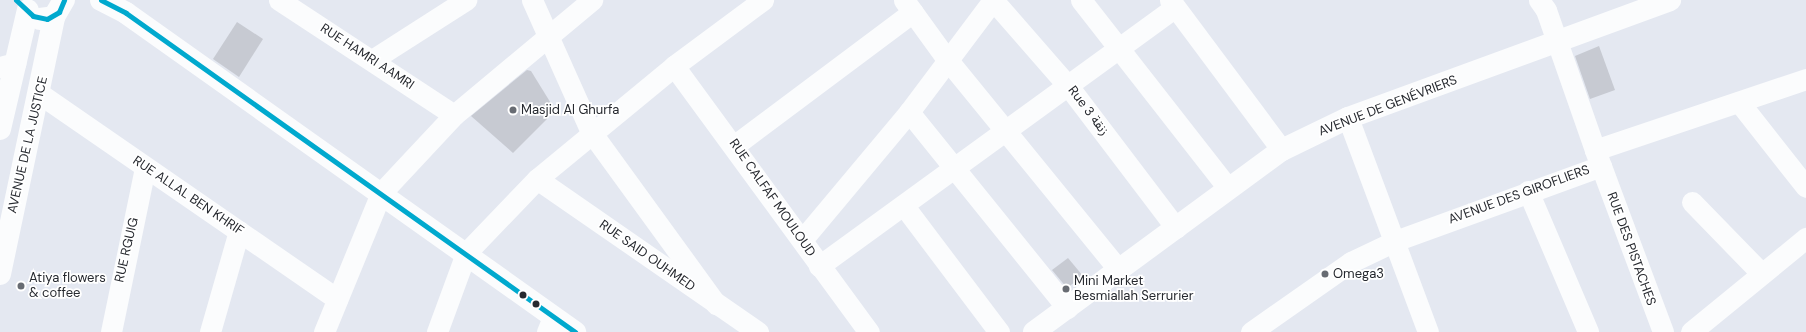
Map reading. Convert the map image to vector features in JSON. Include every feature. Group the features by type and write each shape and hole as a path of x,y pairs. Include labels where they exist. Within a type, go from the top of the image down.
{"street":[{"path":"101,0 126,13 466,253 550,324 575,332"},
{"path":"372,60 466,0"},
{"path":"532,0 591,132 716,304"},
{"path":"324,332 381,193 454,115 592,0"},
{"path":"437,332 466,253 537,179 591,132 674,66 763,0"},
{"path":"802,240 909,112 946,58 993,0"},
{"name":"Rue 3 زنقة","path":"993,0 1069,87 1176,228"},
{"path":"1081,0 1228,188"},
{"name":"RUE DES PISTACHES","path":"1539,0 1556,42 1663,332"},
{"name":"AVENUE DE GENÉVRIERS","path":"1034,332 1228,188 1282,150 1348,118 1670,0"},
{"name":"RUE HAMRI AAMRI","path":"289,2 454,115"},
{"path":"819,266 1120,50 1172,3 1282,150"},
{"path":"0,129 7,65 23,4 40,19 59,8"},
{"path":"735,146 909,6 946,58 1118,269"},
{"name":"AVENUE DE LA JUSTICE","path":"0,274 59,8"},
{"name":"RUE CALFAF MOULOUD","path":"674,66 735,146 819,266 869,332"},
{"name":"AVENUE DES GIROFLIERS","path":"1251,332 1351,262 1394,241 1528,191 1598,158 1739,102 1806,78"},
{"name":"RUE ALLAL BEN KHRIF","path":"40,94 145,168 337,299"},
{"path":"1739,102 1806,187"},
{"path":"909,112 957,168 1067,308"},
{"path":"1348,118 1428,332"},
{"name":"RUE RGUIG","path":"111,332 145,168"},
{"name":"RUE SAID OUHMED","path":"537,179 758,332"},
{"path":"1528,191 1588,332"},
{"path":"1692,202 1762,274"},
{"path":"904,206 999,332"},
{"path":"210,332 239,231"},
{"path":"1691,332 1806,238"}],"building":[{"path":"237,22 263,39 239,77 213,59"},
{"path":"1599,46 1615,90 1590,99 1575,56"},
{"name":"Masjid Al Ghurfa","path":"527,70 531,71 552,105 547,119 513,153 471,116"},
{"path":"1068,258 1083,276 1067,288 1052,270"}],"transit line":[{"path":"16,0 33,16 47,19 59,12 64,0"},
{"path":"101,0 126,13 575,332"}],"place":[{"name":"Masjid Al Ghurfa","path":"513,110"},
{"name":"Omega3","path":"1325,274"},
{"name":"Atiya flowers & coffee","path":"21,286"},
{"name":"Mini Market Besmiallah Serrurier","path":"1066,289"}]}
